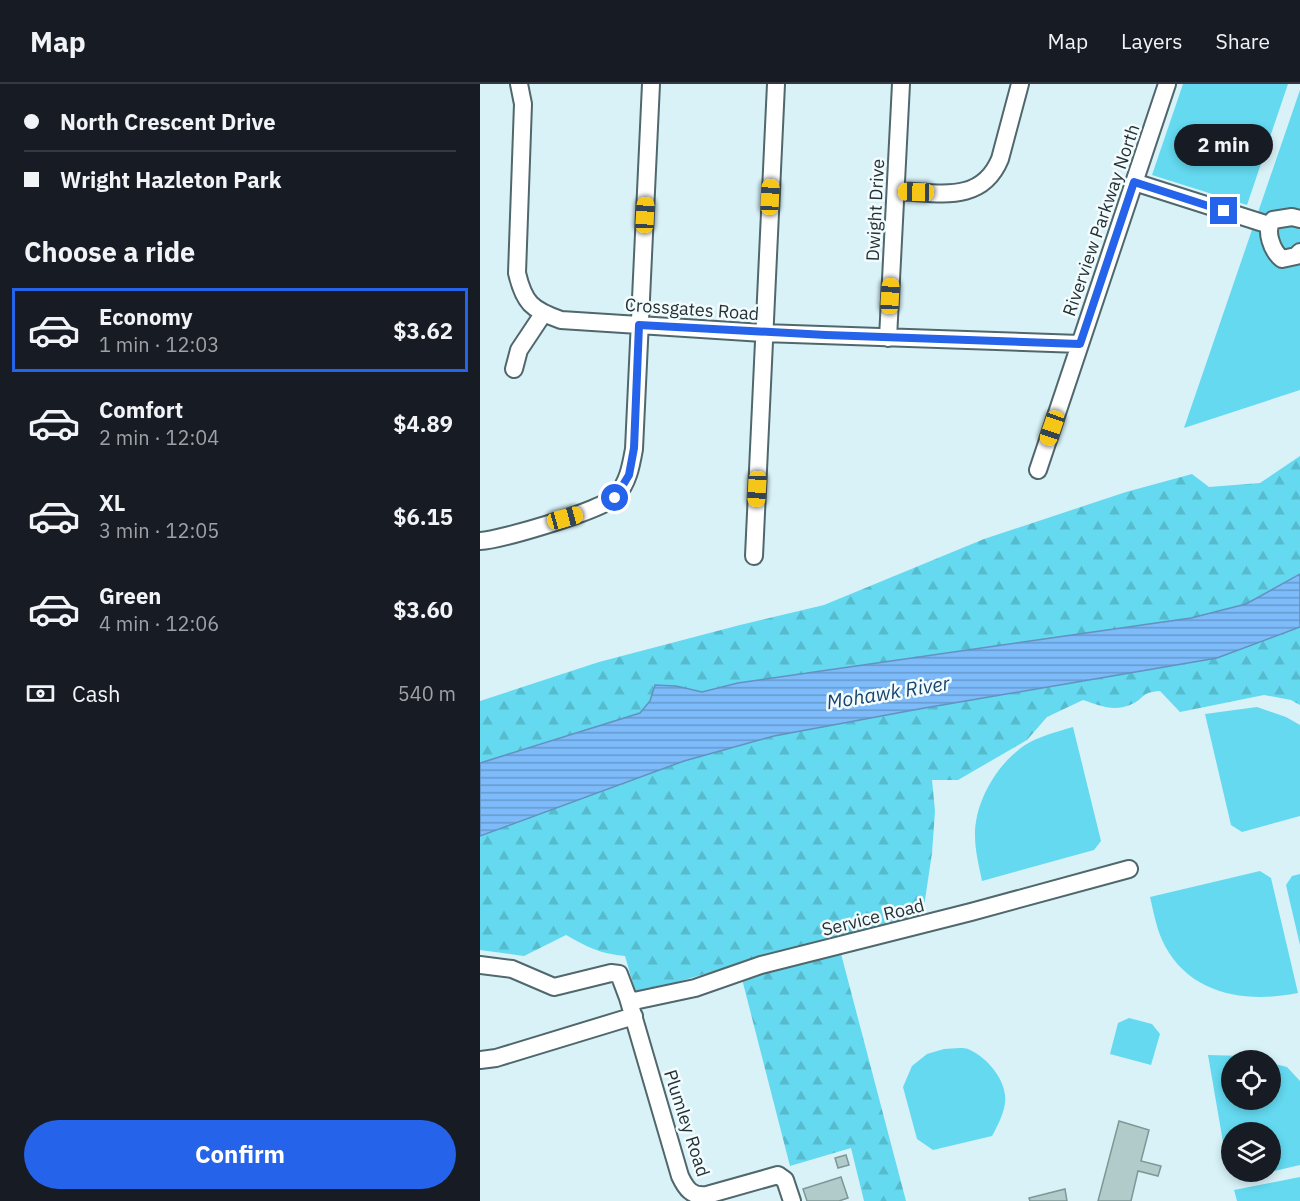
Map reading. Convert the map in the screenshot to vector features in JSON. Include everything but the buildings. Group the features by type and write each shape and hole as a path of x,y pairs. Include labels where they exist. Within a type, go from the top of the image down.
{"street":[{"path":"514,369 519,350 543,314 529,305 521,292 517,273 523,104 519,84"},
{"path":"480,541 585,513 607,504 621,490 629,475 634,448 651,84"},
{"path":"754,556 776,84"},
{"name":"Dwight Drive","path":"888,338 901,84"},
{"path":"896,191 957,193 974,190 985,183 1000,159 1020,84"},
{"name":"Riverview Parkway North","path":"1038,470 1167,84"},
{"path":"1134,182 1269,225"},
{"path":"1300,219 1292,217 1273,220 1268,231 1275,254 1285,259 1296,256 1300,252"},
{"name":"Crossgates Road","path":"543,314 561,320 764,333 1080,344"},
{"name":"Service Road","path":"628,998 634,1001 672,994 761,965 1129,869"},
{"name":"Plumley Road","path":"480,964 512,969 554,987 615,973 621,977 680,1176 689,1195 707,1195 778,1175 785,1180 792,1201"},
{"path":"480,1060 496,1058 634,1016"}],"green space":[{"path":"1183,84 1288,84 1247,205 1152,175"},
{"path":"1300,90 1300,390 1184,428"},
{"path":"1300,456 1300,705 1291,700 1264,695 1180,712 1160,691 1146,694 1135,703 1118,708 1083,700 1047,717 1027,740 958,780 932,780 935,811 932,853 922,920 756,959 636,994 625,956 594,949 566,935 524,956 480,950 480,701 599,662 824,605 984,539 1126,492 1192,474 1209,487 1260,483"},
{"path":"1257,707 1286,717 1300,725 1300,816 1242,832 1231,825 1205,714"},
{"path":"1073,727 1101,841 1094,850 982,881 976,853 976,822 983,797 990,784 1005,762 1025,745"},
{"path":"1260,871 1271,878 1298,993 1260,997 1241,996 1206,985 1190,976 1176,963 1165,946 1158,928 1150,897"},
{"path":"1300,874 1300,945 1286,885 1292,876"},
{"path":"840,950 906,1201 864,1201 851,1148 790,1166 742,979"},
{"path":"1129,1018 1152,1024 1160,1034 1151,1065 1110,1054 1118,1023"},
{"path":"965,1048 981,1056 1001,1081 1004,1088 1005,1105 992,1136 933,1150 917,1139 903,1087 912,1066 927,1054 944,1049"},
{"path":"1208,1055 1221,1055 1221,1110 1281,1110 1281,1066 1287,1067 1300,1081 1300,1165 1281,1169 1281,1122 1221,1122 1221,1130"},
{"path":"1300,1177 1300,1201 1237,1201 1234,1190"}],"water":[{"name":"Mohawk River","path":"1300,574 1300,627 1217,658 774,736 684,761 480,836 480,763 640,713 650,701 655,685 676,686 702,692 738,683 1191,618 1246,604"}],"route":[{"path":"615,498 629,475 634,448 639,325 764,333 1080,344 1134,182 1224,211"}]}
